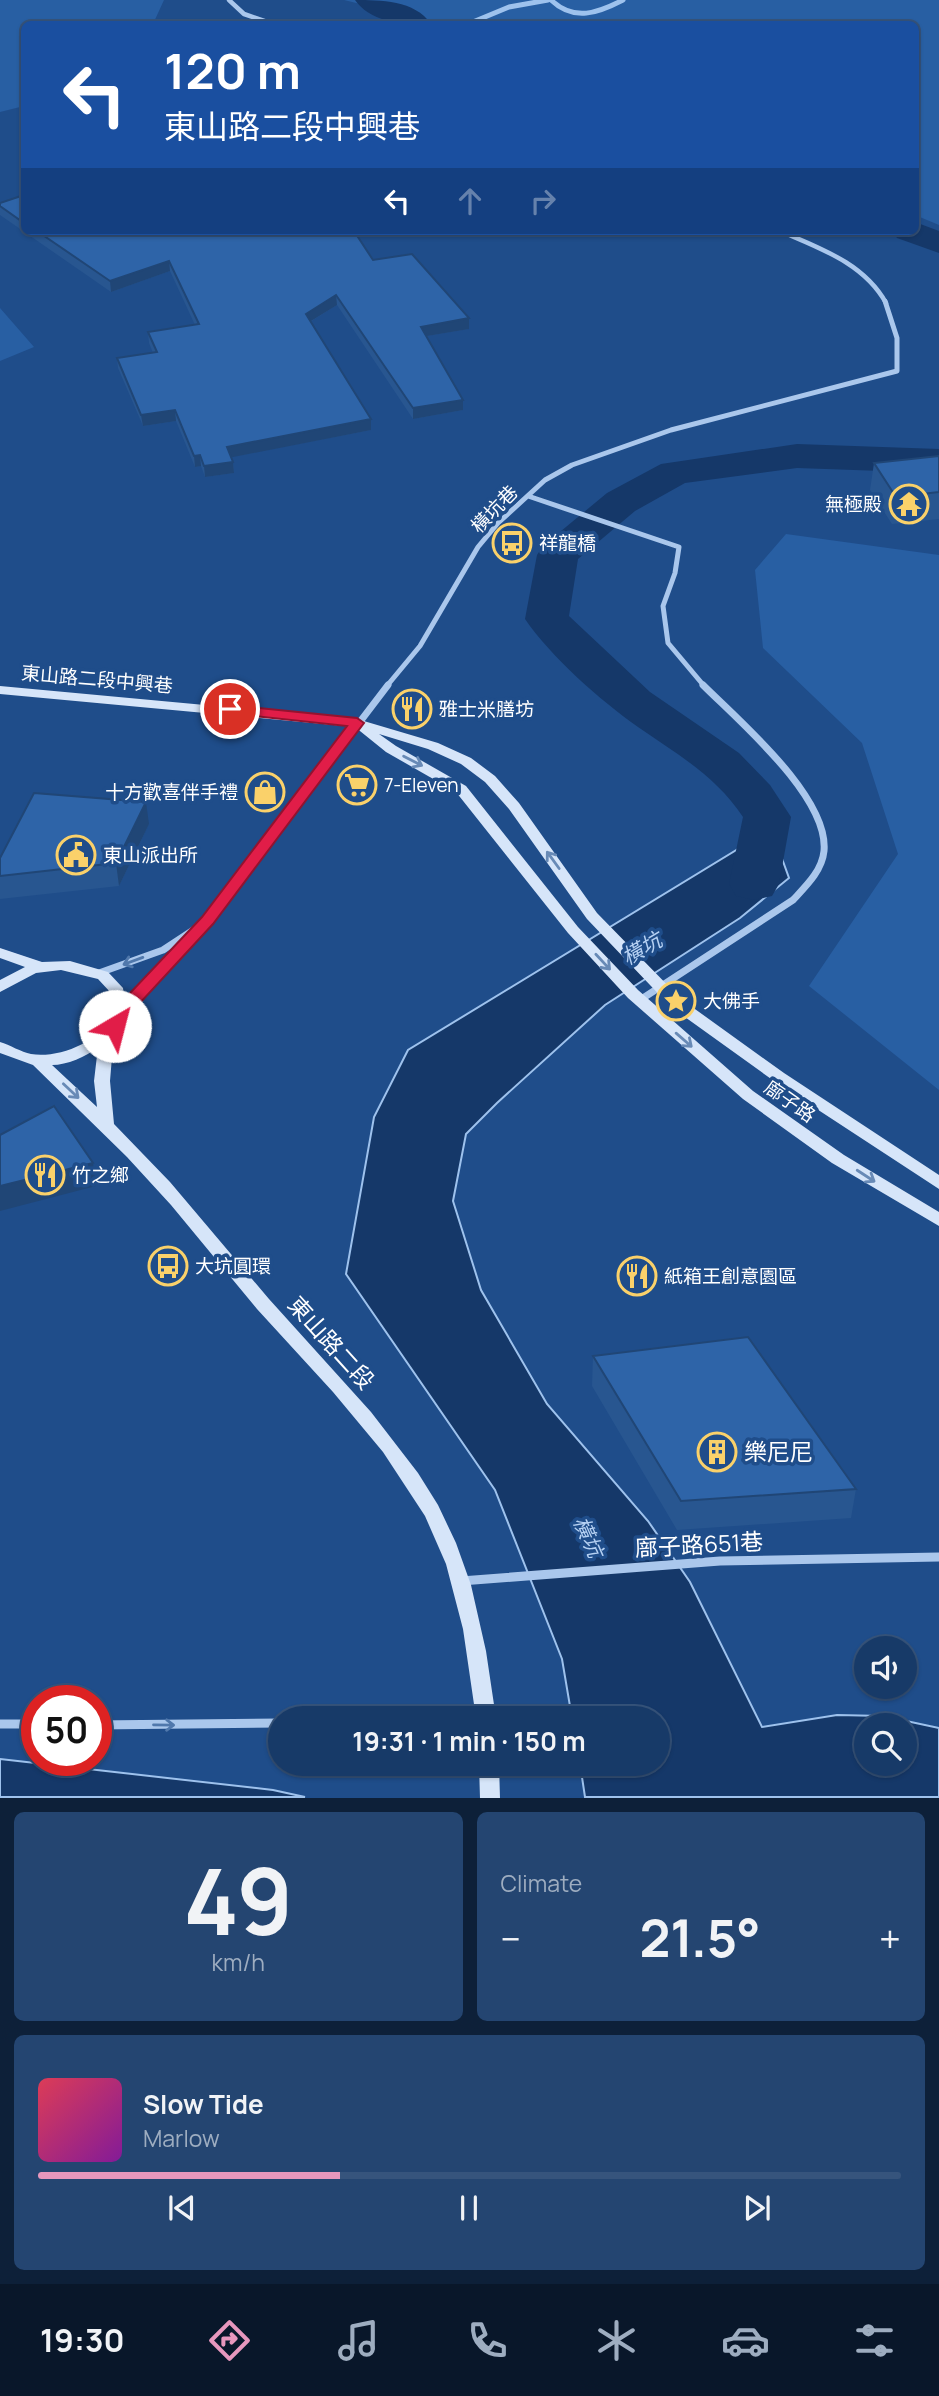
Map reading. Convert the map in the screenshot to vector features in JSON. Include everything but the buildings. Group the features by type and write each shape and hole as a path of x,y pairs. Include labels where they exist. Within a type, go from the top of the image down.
{"main road":[{"name":"東山路二段中興巷","path":"0,690 357,723 432,746 466,761 490,779 514,806 593,916"},
{"name":"廍子路","path":"357,723 391,749 461,789 573,930 636,997 748,1095 838,1159 939,1220"},
{"name":"廍子路","path":"593,916 676,1003 779,1077 939,1183"},
{"path":"0,953 40,967"},
{"path":"0,987 19,974 40,967 61,965 98,974 112,984 119,999 119,1015 107,1035 91,1047 70,1056 25,1058 0,1047"},
{"path":"106,1124 102,1081 107,1035"},
{"name":"東山路二段","path":"36,1059 106,1124 368,1421 426,1501 447,1541 461,1581 478,1657 485,1706"},
{"path":"490,1776 490,1797"}],"street":[{"path":"229,0 244,14 264,21"},
{"name":"橫坑巷","path":"119,1015 208,920 357,723 421,646 478,547 498,523 545,480 572,465 671,430 897,371 901,348 889,308 876,285 852,264 789,235"},
{"path":"528,495 679,547 675,573 663,606 668,643 700,682 779,761 808,795 824,850 814,878 793,900 658,986 636,997"},
{"path":"98,974 163,950 208,920"},
{"name":"廍子路651巷","path":"461,1581 720,1561 939,1557"},
{"path":"112,1724 268,1723"},
{"path":"0,1724 21,1724"}],"shaded area":[{"path":"0,0 164,0 154,21 21,21 21,107 0,112"},
{"path":"344,0 939,0 939,225 919,217 919,21 430,21"},
{"path":"0,308 34,347 0,361"},
{"path":"786,534 939,555 939,1090 809,986 898,854 862,743 763,648 755,570"}],"water":[{"path":"767,817 789,878 740,918 605,1005 497,1103 466,1134 453,1201 481,1290 547,1404 648,1521 690,1582 762,1727 837,1715 854,1715 854,1776 917,1776 917,1723 939,1728 939,1797 585,1797 582,1776 670,1776 670,1706 570,1706 562,1659 495,1490 346,1274 374,1117 408,1050 751,841"},
{"path":"0,1759 21,1761 21,1776 112,1776 112,1772 273,1790 305,1797 0,1797"}],"waterway":[{"name":"橫坑","path":"369,0 411,21"},
{"path":"475,21 509,7 548,0"},
{"path":"551,0 560,7 577,13 595,12 623,0"},
{"name":"橫坑","path":"919,235 939,243"},
{"name":"橫坑","path":"754,884 767,817 738,778 706,751 634,702 547,619 558,555 621,502 675,472 797,456 939,461"}],"place":[{"name":"無極殿","path":"909,504"},
{"name":"祥龍橋","path":"512,543"},
{"name":"雅士米膳坊","path":"412,709"},
{"name":"7-Eleven","path":"357,785"},
{"name":"十方歡喜伴手禮","path":"265,792"},
{"name":"東山派出所","path":"76,855"},
{"name":"大佛手","path":"676,1001"},
{"name":"竹之鄉","path":"45,1175"},
{"name":"大坑圓環","path":"168,1266"},
{"name":"紙箱王創意園區","path":"637,1276"},
{"name":"樂尼尼","path":"717,1452"}],"route":[{"path":"115,1026 119,1015 208,920 357,723 230,709"}]}
